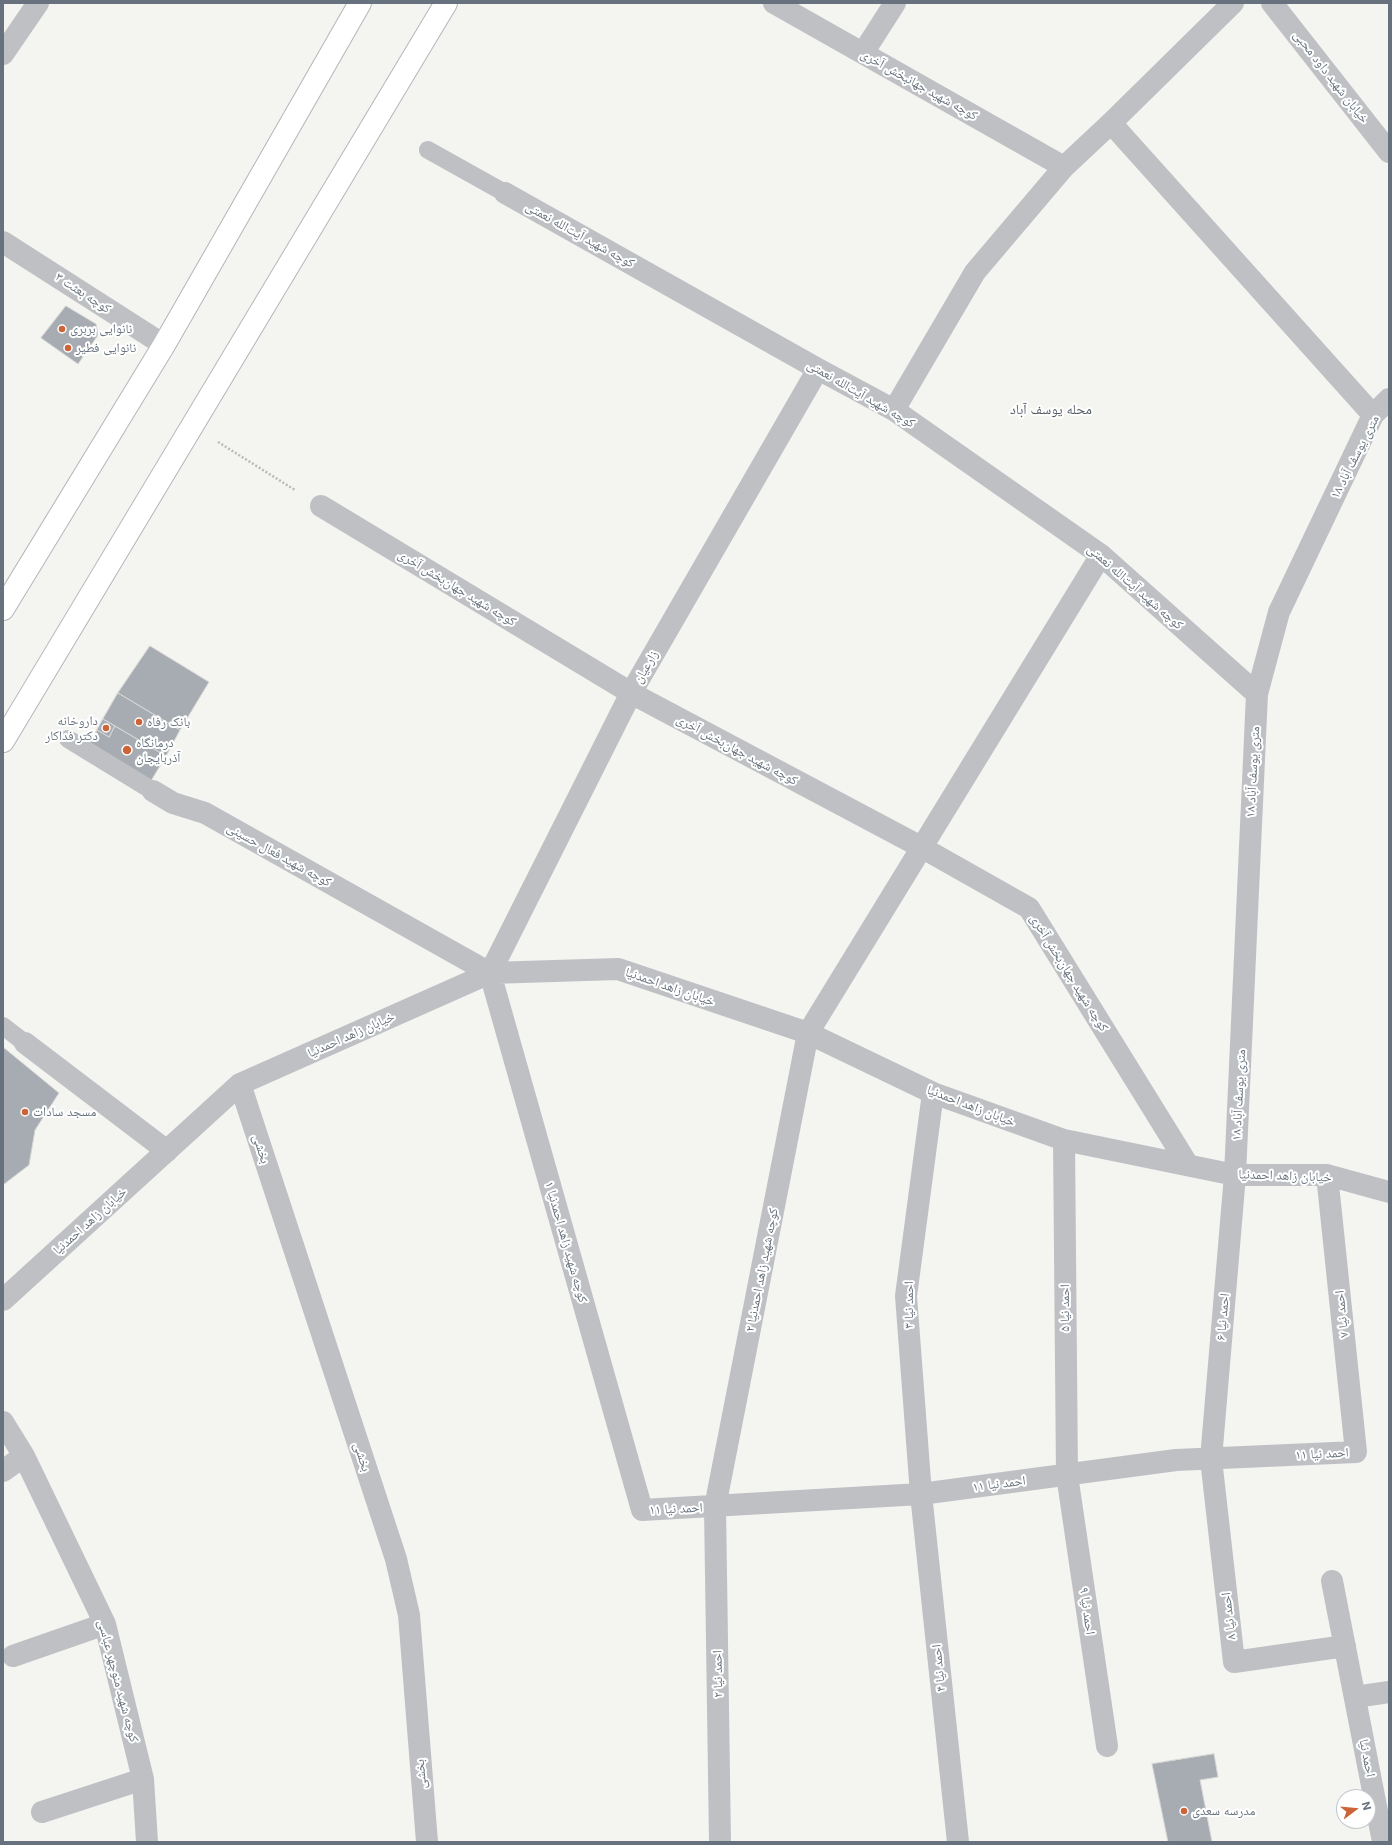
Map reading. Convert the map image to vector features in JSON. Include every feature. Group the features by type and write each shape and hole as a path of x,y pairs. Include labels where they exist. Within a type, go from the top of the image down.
{"main road":[{"path":"3,609 164,345 360,3"},
{"path":"3,742 446,3"}],"street":[{"path":"3,54 38,3"},
{"name":"کوچه شهید جهانبخش آخری","path":"774,3 1064,166"},
{"path":"863,53 894,3"},
{"path":"894,410 975,272 1064,166 1111,123 1233,3"},
{"name":"خیابان شهید داود محبی","path":"1272,3 1389,152"},
{"path":"1111,123 1373,415"},
{"name":"کوچه شهید آیت‌الله نعمتی","path":"505,193 818,369 894,410 1101,555 1257,694"},
{"name":"کوچه بعثت ۳","path":"3,242 164,345"},
{"name":"زارعیان","path":"490,973 631,694 818,369"},
{"name":"۱۸ متری یوسف آباد","path":"1236,1175 1257,694 1279,612 1373,415 1389,399"},
{"name":"کوچه شهید جهان‌بخش آخری","path":"321,506 631,694 921,847 1029,908 1188,1165"},
{"path":"808,1033 1101,555"},
{"name":"کوچه شهید فعال حسینی","path":"153,791 173,803 205,813 490,973"},
{"name":"خیابان زاهد احمدنیا","path":"3,1300 240,1084 490,973 618,969 808,1033 933,1093 1064,1140 1236,1175 1328,1175 1389,1192"},
{"name":"کوچه شهید زاهد احمدنیا ۱","path":"490,973 642,1510"},
{"name":"کوچه شهید زاهد احمدنیا ۲","path":"715,1507 808,1033"},
{"path":"25,1043 167,1151"},
{"name":"بخشی","path":"240,1084 396,1558 409,1615 427,1842"},
{"name":"احمد نیا ۳","path":"921,1494 906,1296 933,1093"},
{"name":"احمد نیا ۵","path":"1064,1140 1066,1475"},
{"name":"احمد نیا ۶","path":"1211,1459 1236,1175"},
{"name":"احمد نیا ۷","path":"1328,1175 1356,1452"},
{"name":"کوچه شهید منوچهر عباسی","path":"3,1422 24,1456 105,1624 143,1779 147,1842"},
{"name":"احمد نیا ۱۱","path":"642,1510 921,1494 1176,1460 1356,1452"},
{"path":"3,1471 24,1456"},
{"name":"احمد نیا ۸","path":"1211,1459 1234,1662 1345,1646"},
{"name":"احمد نیا ۹","path":"1066,1475 1107,1746"},
{"name":"احمد نیا ۴","path":"921,1494 958,1842"},
{"name":"احمد نیا ۲","path":"715,1507 720,1842"},
{"name":"احمد نیا","path":"1332,1581 1384,1836"},
{"path":"13,1656 105,1624"},
{"path":"1355,1697 1389,1692"},
{"path":"42,1812 143,1779"}],"lane":[{"name":"کوچه شهید آیت‌الله نعمتی","path":"428,150 505,193"},
{"name":"کوچه شهید فعال حسینی","path":"68,739 153,791"},
{"path":"3,1026 25,1043"}],"path":[{"path":"193,426 321,506"}],"building":[{"path":"66,306 96,324 98,335 78,364 41,338"},
{"path":"150,646 209,682 180,730 118,693"},
{"name":"بانک رفاه","path":"118,693 180,730 166,756 103,719"},
{"name":"داروخانه دکتر فداکار","path":"103,719 115,726 109,737 97,730"},
{"name":"درمانگاه آذربایجان","path":"115,726 166,756 149,784 89,745 97,730 109,737"},
{"name":"مسجد سادات","path":"3,1047 59,1093 35,1130 29,1165 3,1185"},
{"name":"مدرسه سعدی","path":"1214,1754 1218,1777 1200,1780 1212,1842 1168,1842 1152,1764"}],"place":[{"name":"نانوایی بربری","path":"62,329"},
{"name":"نانوایی فطیر","path":"68,348"},
{"name":"بانک رفاه","path":"139,722"},
{"name":"داروخانه دکتر فداکار","path":"106,728"},
{"name":"درمانگاه آذربایجان","path":"127,750"},
{"name":"مسجد سادات","path":"25,1112"},
{"name":"مدرسه سعدی","path":"1184,1811"}],"district":[{"name":"محله یوسف آباد","path":"1051,410"}]}
